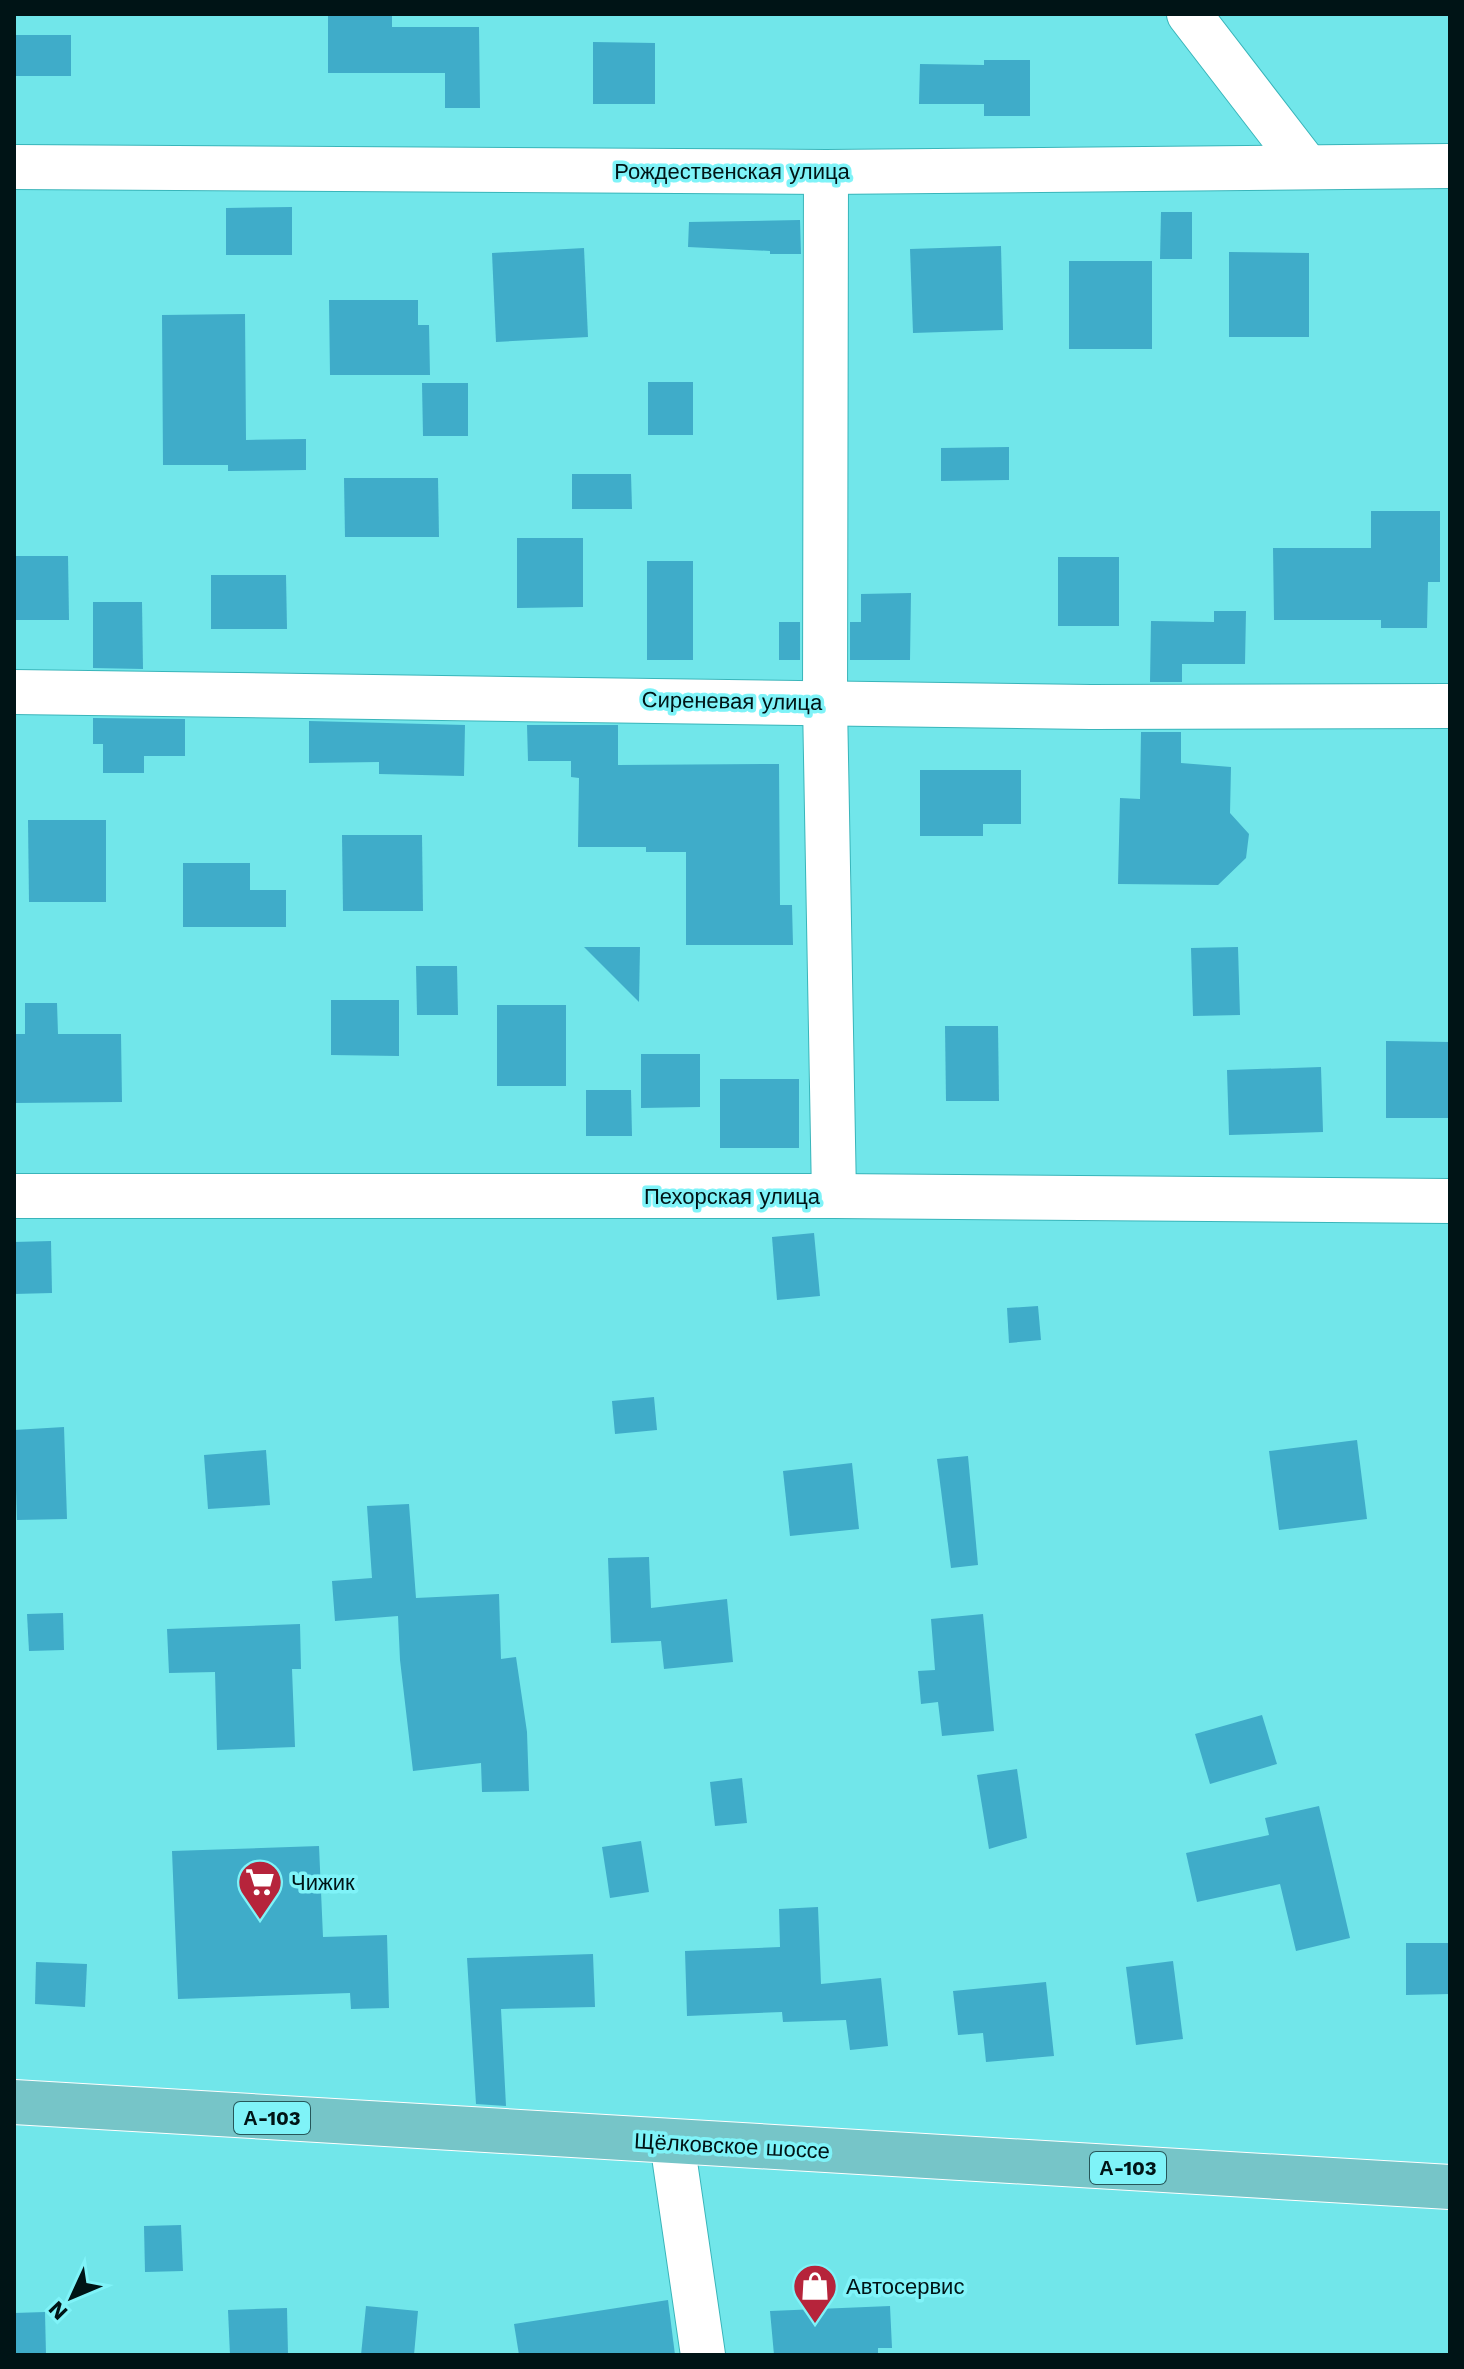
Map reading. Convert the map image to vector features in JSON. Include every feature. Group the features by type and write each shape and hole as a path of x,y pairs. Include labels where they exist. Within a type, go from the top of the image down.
{"main road":[{"name":"Щёлковское шоссе","path":"14,2102 1450,2187"}],"street":[{"path":"1189,14 1306,166"},
{"name":"Рождественская улица","path":"14,167 826,172 1450,166"},
{"path":"826,172 825,703 834,1196"},
{"name":"Сиреневая улица","path":"14,692 1091,707 1450,706"},
{"name":"Пехорская улица","path":"14,1196 834,1196 1450,1201"},
{"path":"672,2142 703,2355"}],"building":[{"path":"328,14 392,14 392,27 479,27 480,108 445,108 445,73 328,73"},
{"path":"14,35 71,35 71,76 14,76"},
{"path":"593,42 655,43 655,104 593,104"},
{"path":"984,60 1030,60 1030,116 984,116 984,104 919,104 920,64 984,65"},
{"path":"292,207 292,255 226,255 226,208"},
{"path":"1161,212 1192,212 1192,259 1160,259"},
{"path":"800,220 801,254 688,247 689,222"},
{"path":"1001,246 1003,330 913,333 910,249"},
{"path":"584,248 588,337 496,342 492,253"},
{"path":"1229,252 1309,253 1309,337 1229,337"},
{"path":"1069,261 1152,261 1152,349 1069,349"},
{"path":"329,300 418,300 418,325 429,325 430,375 330,375"},
{"path":"245,314 246,440 306,439 306,470 228,471 228,465 163,465 162,315"},
{"path":"648,382 693,382 693,435 648,435"},
{"path":"422,383 468,383 468,436 423,436"},
{"path":"1009,447 1009,480 941,481 941,448"},
{"path":"572,474 631,474 632,509 572,509"},
{"path":"344,478 438,478 439,537 345,537"},
{"path":"1371,511 1440,511 1440,582 1428,582 1427,628 1381,628 1381,620 1274,620 1273,548 1371,548"},
{"path":"517,538 583,538 583,607 517,608"},
{"path":"14,556 68,556 69,620 14,620"},
{"path":"1058,557 1119,557 1119,626 1058,626"},
{"path":"647,561 693,561 693,660 647,660"},
{"path":"211,575 286,575 287,629 211,629"},
{"path":"911,593 910,660 850,660 850,622 861,622 861,594"},
{"path":"93,602 142,602 143,669 93,668"},
{"path":"1214,611 1246,611 1245,664 1182,664 1182,682 1150,682 1151,621 1214,622"},
{"path":"779,622 800,622 800,660 779,660"},
{"path":"93,718 185,719 185,756 144,756 144,773 103,773 103,744 93,744"},
{"path":"309,721 465,725 464,776 379,774 379,762 309,763"},
{"path":"527,725 618,725 618,765 779,764 780,905 792,905 793,945 686,945 686,852 646,852 646,847 578,847 579,778 571,777 571,761 528,761"},
{"path":"1141,732 1181,732 1181,763 1231,767 1230,813 1249,834 1246,858 1218,885 1118,884 1120,798 1140,799"},
{"path":"920,770 1021,770 1021,824 983,824 983,836 920,836"},
{"path":"28,820 106,820 106,902 29,902"},
{"path":"342,835 422,835 423,911 343,911"},
{"path":"183,863 250,863 250,890 286,890 286,927 183,927"},
{"path":"584,947 640,947 639,1002"},
{"path":"1238,947 1240,1015 1193,1016 1191,948"},
{"path":"416,966 457,966 458,1015 417,1015"},
{"path":"331,1000 399,1000 399,1056 331,1055"},
{"path":"25,1003 57,1003 58,1034 121,1034 122,1102 14,1103 14,1034 25,1034"},
{"path":"497,1005 566,1005 566,1086 497,1086"},
{"path":"945,1026 998,1026 999,1101 946,1101"},
{"path":"1386,1041 1450,1042 1450,1118 1386,1118"},
{"path":"641,1054 700,1054 700,1107 641,1108"},
{"path":"1321,1067 1323,1132 1229,1135 1227,1070"},
{"path":"720,1079 799,1079 799,1148 720,1148"},
{"path":"586,1090 631,1090 632,1136 586,1136"},
{"path":"814,1233 820,1296 777,1300 772,1237"},
{"path":"51,1241 52,1293 14,1294 14,1242"},
{"path":"1038,1306 1041,1340 1009,1343 1007,1308"},
{"path":"654,1397 657,1430 615,1434 612,1401"},
{"path":"64,1427 67,1519 17,1520 14,1430"},
{"path":"1357,1440 1367,1519 1279,1530 1269,1451"},
{"path":"266,1450 270,1505 208,1509 204,1455"},
{"path":"968,1456 978,1565 951,1568 937,1459"},
{"path":"852,1463 859,1529 790,1536 783,1471"},
{"path":"409,1504 416,1598 499,1594 501,1659 516,1657 527,1732 529,1791 482,1792 481,1763 413,1771 398,1616 335,1621 332,1581 372,1578 367,1506"},
{"path":"649,1557 651,1608 727,1599 733,1662 664,1669 661,1641 611,1643 608,1558"},
{"path":"63,1613 64,1650 29,1651 27,1614"},
{"path":"983,1614 994,1731 942,1736 938,1702 921,1704 918,1671 935,1670 931,1619"},
{"path":"300,1624 301,1669 292,1669 295,1747 217,1750 215,1672 169,1673 167,1629"},
{"path":"1262,1715 1277,1764 1210,1784 1195,1734"},
{"path":"1017,1769 1027,1838 989,1849 977,1775"},
{"path":"742,1778 747,1823 715,1826 710,1782"},
{"path":"1319,1806 1350,1938 1296,1951 1280,1884 1197,1902 1186,1853 1269,1835 1265,1818"},
{"path":"641,1841 649,1892 610,1898 602,1847"},
{"path":"319,1846 323,1937 387,1935 389,2008 351,2009 350,1993 178,1999 172,1851"},
{"path":"818,1907 821,1984 881,1978 888,2046 850,2050 846,2020 783,2022 782,2012 687,2016 685,1951 780,1947 779,1909"},
{"path":"1406,1943 1450,1943 1450,1994 1406,1995"},
{"path":"593,1954 595,2007 501,2009 506,2106 476,2104 467,1958"},
{"path":"1173,1961 1183,2039 1136,2045 1126,1967"},
{"path":"36,1962 87,1964 85,2007 35,2004"},
{"path":"1046,1982 1054,2056 986,2062 983,2033 958,2035 953,1991"},
{"path":"181,2225 183,2271 145,2272 144,2226"},
{"path":"668,2300 675,2355 519,2355 514,2324"},
{"path":"366,2306 418,2311 414,2355 361,2355"},
{"path":"890,2306 892,2348 878,2348 878,2355 774,2355 770,2311"},
{"path":"287,2308 288,2355 230,2355 228,2310"},
{"path":"45,2312 46,2355 14,2355 14,2313"}],"place":[{"name":"Чижик","path":"260,1921"},
{"name":"Автосервис","path":"815,2325"}]}
